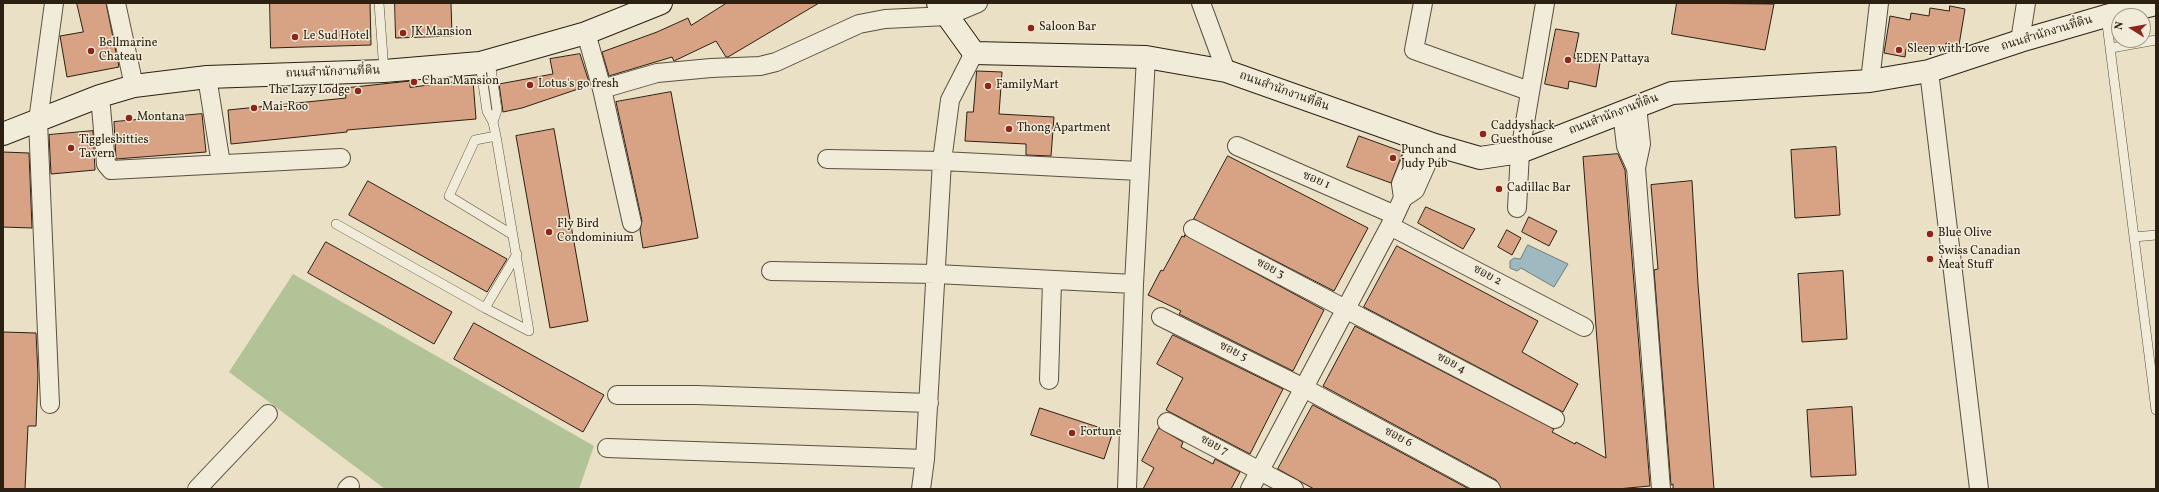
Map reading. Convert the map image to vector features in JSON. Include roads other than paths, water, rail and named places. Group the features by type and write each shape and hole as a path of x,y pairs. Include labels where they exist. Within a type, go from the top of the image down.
{"street":[{"path":"50,404 38,121 54,3"},
{"path":"116,3 134,86"},
{"name":"ถนนสำนักงานที่ดิน","path":"3,134 100,96 134,86 207,77 384,71 485,62 586,33 661,3"},
{"path":"602,90 657,73 711,68 760,66 776,62 859,24 978,3"},
{"path":"1423,3 1414,50 1529,91"},
{"path":"1517,208 1520,152 1529,91 1546,3"},
{"path":"1870,81 1879,3"},
{"path":"2020,41 2026,3"},
{"path":"1204,4 1226,71"},
{"name":"ถนนสำนักงานที่ดิน","path":"974,52 1146,57 1226,71 1427,142 1480,158 1520,152 1672,93 1870,81 1929,71 2020,41 2152,4"},
{"path":"921,489 926,459 942,161 950,100 974,52 942,9"},
{"path":"586,33 602,90 632,223"},
{"path":"1127,489 1134,284 1146,57"},
{"path":"1929,71 1979,489"},
{"path":"207,77 221,164"},
{"path":"100,96 106,164 111,170 341,158"},
{"path":"1630,109 1626,146 1636,168 1661,489"},
{"path":"1250,489 1393,220 1403,198 1401,184 1427,142"},
{"name":"ซอย 1","path":"1237,146 1393,220"},
{"path":"827,159 942,161 1139,171"},
{"name":"ซอย 2","path":"1393,220 1584,327"},
{"name":"ซอย 3","path":"1193,229 1346,308"},
{"path":"771,271 936,274 1134,284"},
{"path":"1049,380 1052,281"},
{"name":"ซอย 4","path":"1346,308 1555,419"},
{"name":"ซอย 5","path":"1161,317 1304,388"},
{"name":"ซอย 6","path":"1304,388 1491,489"},
{"path":"617,395 696,395 929,404"},
{"path":"197,489 268,414"},
{"name":"ซอย 7","path":"1167,422 1294,489"},
{"path":"607,448 926,459"}],"lane":[{"path":"379,3 384,71"},
{"path":"2106,16 2156,410"},
{"path":"336,224 485,308 529,331 496,136 493,122 487,111 485,62"},
{"path":"496,136 475,140 449,196 513,235"},
{"path":"2134,237 2156,235"},
{"path":"485,308 517,254"}],"water":[{"path":"1528,245 1568,264 1554,287 1521,268 1517,271 1510,268 1510,261 1514,258 1520,259"}],"place":[{"name":"Saloon Bar","path":"1031,28"},
{"name":"JK Mansion","path":"403,33"},
{"name":"Le Sud Hotel","path":"295,37"},
{"name":"Sleep with Love","path":"1899,50"},
{"name":"Bellmarine Chateau","path":"91,51"},
{"name":"EDEN Pattaya","path":"1568,60"},
{"name":"Chan Mansion","path":"414,82"},
{"name":"Lotus's go fresh","path":"530,85"},
{"name":"FamilyMart","path":"988,86"},
{"name":"The Lazy Lodge","path":"358,91"},
{"name":"Mai-Roo","path":"254,108"},
{"name":"Montana","path":"129,118"},
{"name":"Thong Apartment","path":"1009,129"},
{"name":"Caddyshack Guesthouse","path":"1483,134"},
{"name":"Tigglesbitties Tavern","path":"71,148"},
{"name":"Punch and Judy Pub","path":"1393,158"},
{"name":"Cadillac Bar","path":"1499,189"},
{"name":"Fly Bird Condominium","path":"549,232"},
{"name":"Blue Olive","path":"1930,234"},
{"name":"Swiss Canadian Meat Stuff","path":"1930,259"},
{"name":"Fortune","path":"1072,433"}]}
